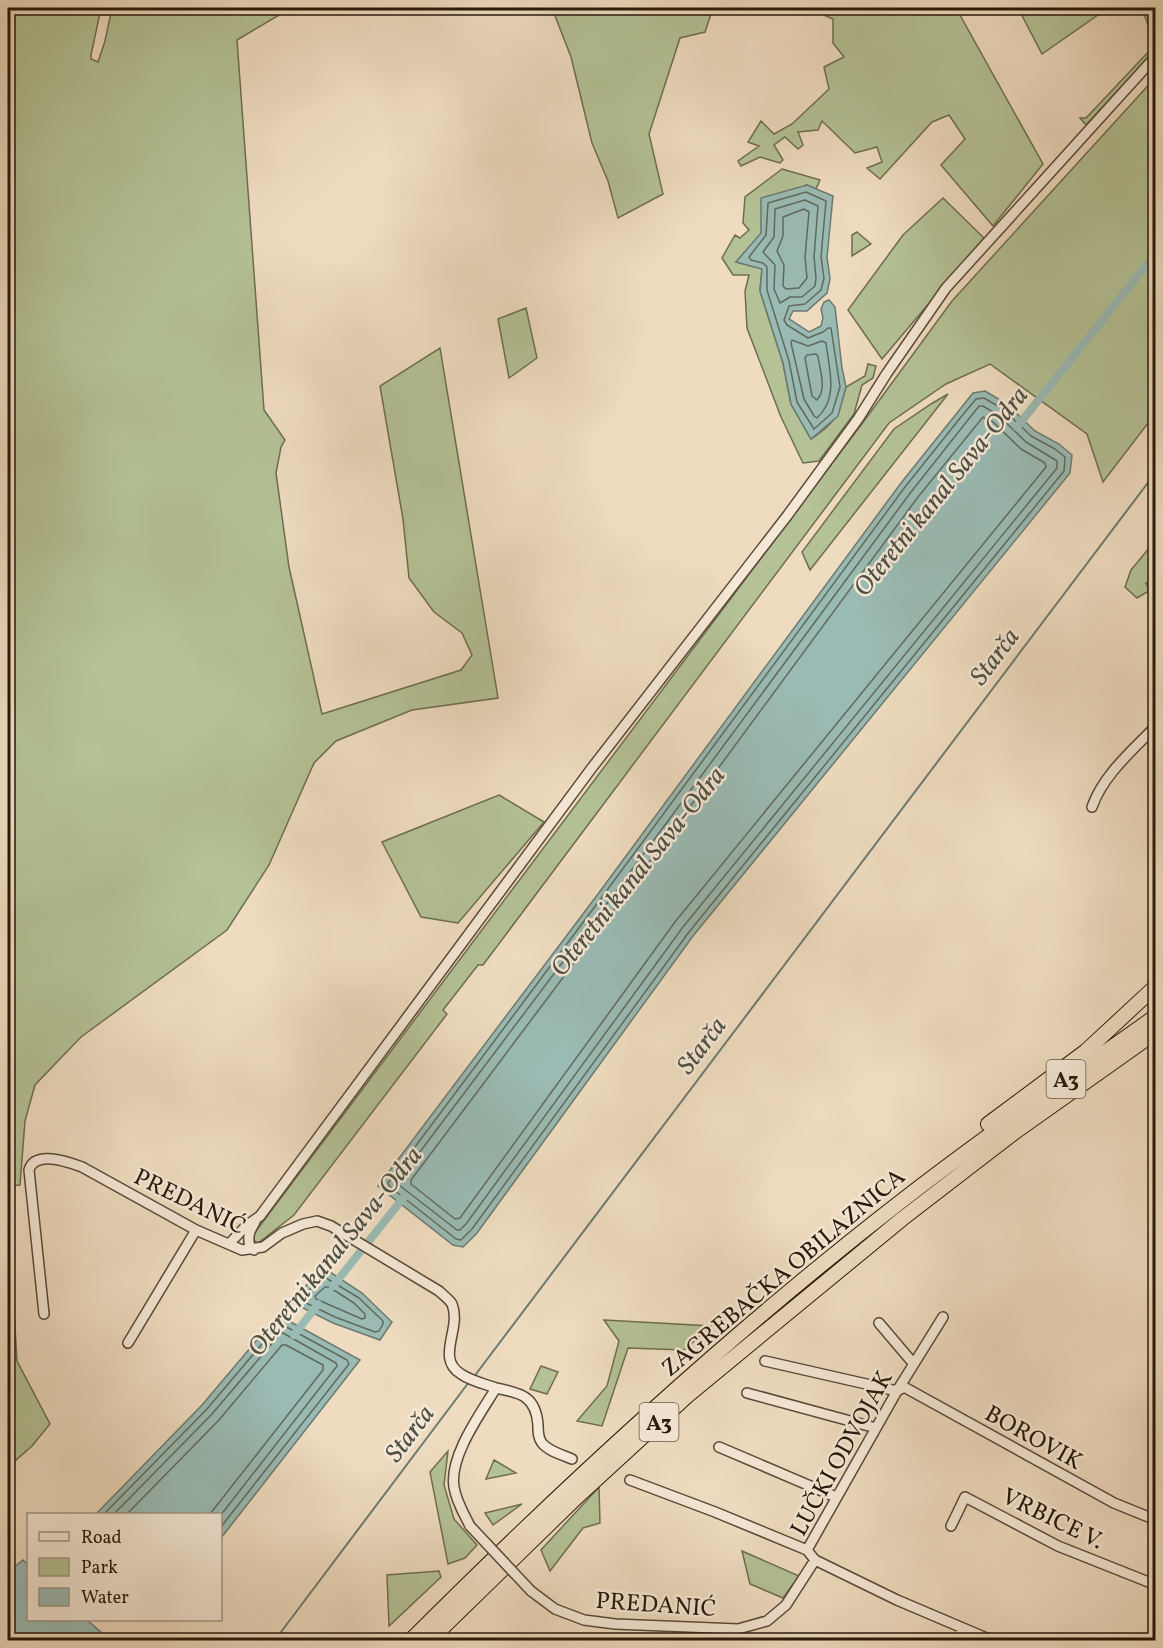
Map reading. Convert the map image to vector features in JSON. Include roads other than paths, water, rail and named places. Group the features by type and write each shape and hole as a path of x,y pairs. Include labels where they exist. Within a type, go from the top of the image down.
{"highway":[{"path":"978,1143 987,1125 1086,1051 1155,986"},
{"name":"ZAGREBAČKA OBILAZNICA","path":"411,1641 510,1540 681,1384 848,1243 978,1143 1155,1016"},
{"name":"ZAGREBAČKA OBILAZNICA","path":"430,1641 577,1497 687,1396 902,1219 1155,1032"},
{"path":"1096,1074 1131,1060 1155,1043"}],"street":[{"path":"254,1250 249,1246 250,1229 591,769 791,510 858,419 886,373 946,288 1155,56"},
{"path":"1092,807 1096,794 1112,772 1155,726"},
{"name":"PREDANIĆ","path":"44,1314 28,1170 30,1165 36,1161 46,1159 82,1167 196,1230 242,1250 263,1247 282,1233 317,1221 345,1233 439,1291 451,1303 455,1327 448,1356 459,1373 528,1399 537,1416 541,1442 546,1447 572,1459"},
{"path":"229,1244 246,1226 260,1216"},
{"path":"128,1342 196,1230"},
{"name":"LUČKI ODVOJAK","path":"815,1560 807,1550 913,1363 943,1317"},
{"name":"LUČKI ODVOJAK","path":"879,1323 913,1363"},
{"path":"765,1361 897,1391"},
{"name":"PREDANIĆ","path":"496,1388 466,1439 456,1466 453,1485 470,1526 531,1591 555,1609 584,1620 615,1624 738,1629 767,1621 786,1605 815,1560"},
{"name":"BOROVIK","path":"897,1391 904,1388 1114,1503 1155,1520"},
{"path":"747,1393 876,1428"},
{"path":"719,1447 836,1497"},
{"path":"630,1480 807,1550"},
{"name":"VRBICE V.","path":"951,1526 965,1497 1058,1546 1155,1585"},
{"path":"815,1560 897,1600 991,1641"},
{"path":"956,1641 964,1629"}],"water":[{"path":"807,185 833,196 827,257 830,279 827,293 807,311 793,311 789,319 809,332 821,326 823,318 821,309 824,302 829,300 835,307 846,387 838,416 811,439 791,404 783,363 760,291 762,269 736,262 761,233 761,198"},
{"path":"985,391 1007,404 1035,431 1059,444 1072,455 1070,473 693,936 477,1233 463,1247 453,1245 378,1186 598,894 901,483 973,393"},
{"path":"327,1270 362,1293 392,1322 380,1340 333,1323 293,1303 308,1283"},
{"path":"278,1315 360,1360 222,1537 222,1513 97,1513 202,1405"},
{"path":"23,1560 27,1564 27,1621 88,1621 110,1640 8,1640 8,1572"}],"waterway":[{"name":"Oteretni kanal Sava-Odra","path":"1017,427 1156,253"},
{"name":"Starča","path":"473,1378 1156,472"},
{"name":"Oteretni kanal Sava-Odra","path":"333,1286 404,1197"},
{"name":"Oteretni kanal Sava-Odra","path":"294,1335 318,1304"},
{"name":"Starča","path":"279,1640 281,1632 469,1382"}]}
